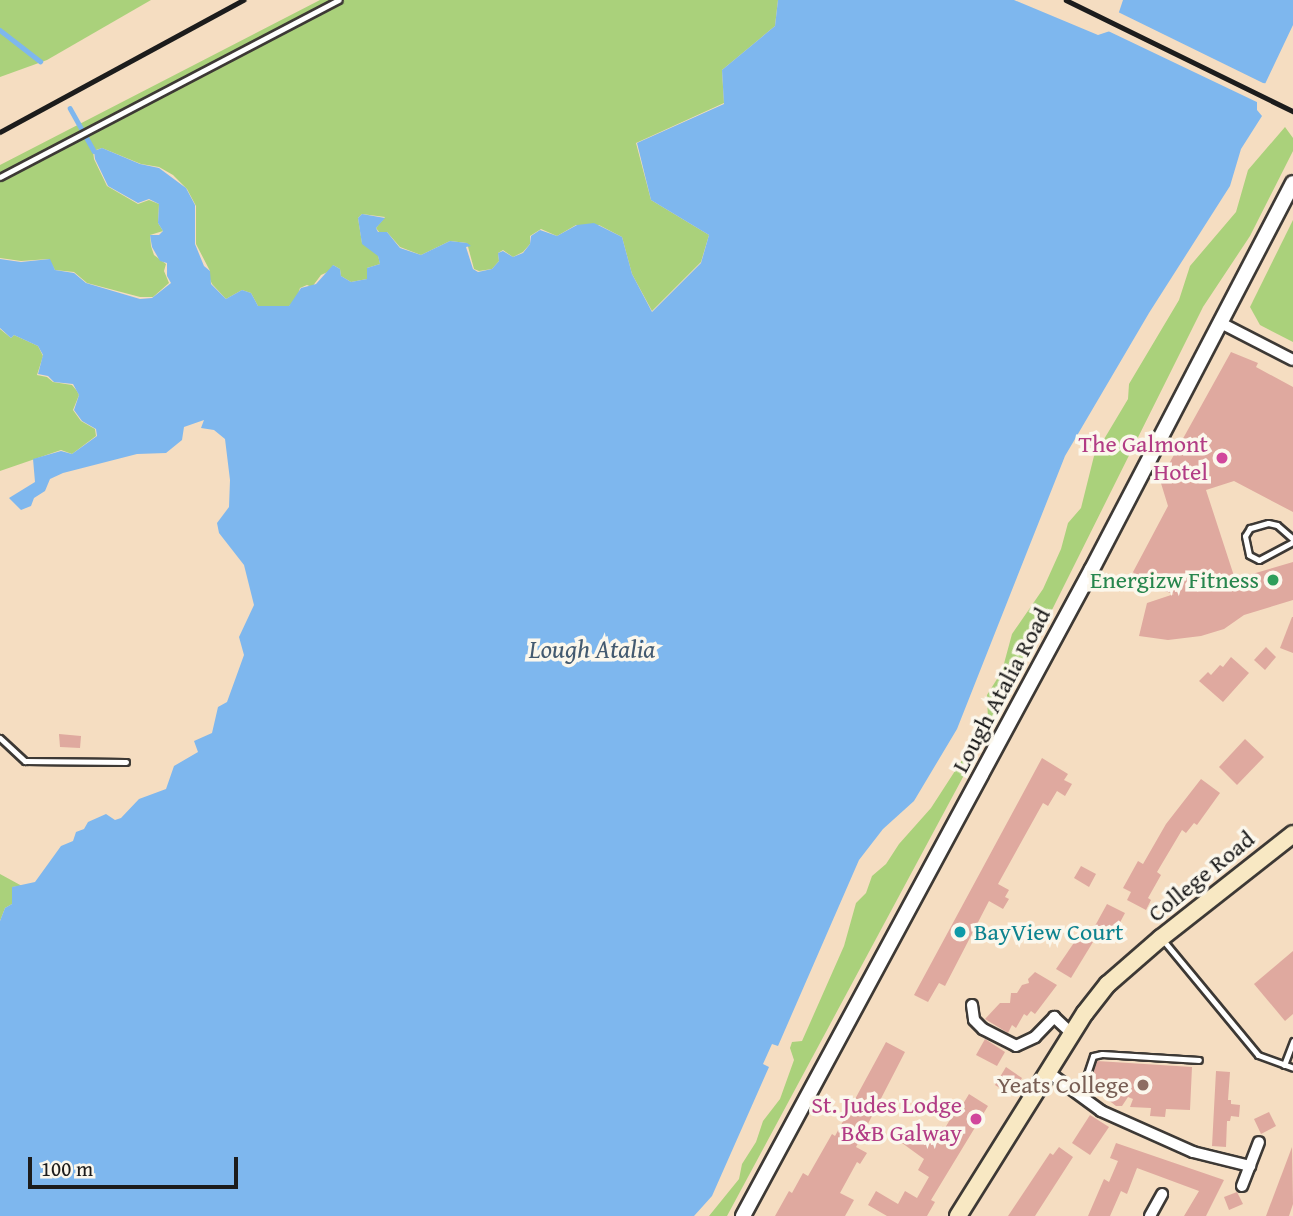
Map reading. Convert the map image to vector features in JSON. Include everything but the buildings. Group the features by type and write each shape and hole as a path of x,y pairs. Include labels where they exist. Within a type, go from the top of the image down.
{"main road":[{"name":"College Road","path":"958,1216 1072,1034 1108,984 1161,938 1293,834"}],"street":[{"name":"Lough Atalia Road","path":"743,1216 1092,569 1293,183"},
{"path":"1219,322 1293,360"},
{"path":"971,1005 974,1020 983,1030 1016,1046 1035,1037 1054,1017 1072,1034"},
{"path":"1048,1072 1101,1111 1193,1152 1250,1166"},
{"path":"1242,1186 1259,1142"},
{"path":"1150,1216 1162,1194"}],"lane":[{"path":"0,177 339,0"},
{"path":"1268,523 1277,525 1293,540 1259,560 1249,555 1245,536 1250,528 1268,523"},
{"path":"0,738 25,761 126,762"},
{"path":"1161,938 1258,1055 1293,1068"},
{"path":"1284,1065 1293,1041"},
{"path":"1080,1096 1093,1056 1102,1054 1199,1060"}],"green space":[{"path":"0,0 151,0 47,60 0,77"},
{"path":"320,0 778,0 775,26 722,70 724,103 636,143 651,200 709,235 701,262 652,311 632,274 622,237 599,225 576,225 557,236 541,229 530,236 530,244 523,252 513,257 503,250 498,253 499,261 492,269 479,271 474,269 467,243 450,241 421,255 400,247 387,232 379,232 376,228 385,217 362,214 358,218 362,243 378,255 380,264 367,268 367,279 351,282 341,276 340,269 333,265 332,270 321,275 312,287 307,285 300,288 296,300 289,306 258,306 251,293 242,290 226,299 212,284 208,275 210,271 196,244 196,206 187,189 173,175 159,167 141,164 102,148 93,151 94,159 107,186 138,204 149,200 159,204 158,223 163,231 150,235 151,246 154,255 166,264 164,271 169,283 153,297 140,297 87,283 74,272 55,270 49,259 21,261 0,258 0,165"},
{"path":"1285,127 1293,138 1293,151 1250,236 1203,307 1041,632 727,1216 709,1216 739,1179 742,1164 756,1142 763,1121 780,1099 794,1060 790,1048 792,1042 802,1041 844,946 856,903 866,893 872,876 886,864 899,844 931,808 988,720 987,695 1002,671 1012,634 1043,589 1061,549 1068,523 1081,508 1094,456 1128,399 1129,384 1179,300 1190,266 1236,212 1248,170"},
{"path":"1293,220 1293,342 1260,325 1250,307"},
{"path":"0,329 11,338 14,335 38,346 43,356 37,375 47,377 53,382 72,385 77,391 79,395 73,410 81,421 95,429 96,436 72,454 61,450 0,471"},
{"path":"0,874 22,886 12,887 12,904 5,908 0,921"}],"water":[{"name":"Lough Atalia","path":"778,0 1014,0 1098,35 1113,30 1123,0 1293,0 1293,25 1257,101 1257,110 1262,116 1241,149 1230,186 1149,313 1065,456 957,729 914,801 883,829 859,860 778,1046 772,1044 763,1064 769,1067 712,1196 694,1216 0,1216 0,921 5,908 12,904 12,887 35,882 61,846 73,841 76,832 84,829 88,822 106,814 115,820 121,818 139,799 166,789 174,766 198,752 194,741 212,733 218,707 227,702 244,655 239,637 254,605 244,565 219,533 217,523 229,507 230,480 225,439 214,430 201,428 204,420 184,427 182,440 166,453 137,454 63,473 50,479 45,491 34,498 31,506 21,510 9,498 35,482 33,459 61,451 72,454 97,436 96,429 82,421 74,410 79,395 73,384 54,382 48,376 38,374 43,355 38,346 14,335 11,338 0,328 0,259 21,262 50,259 55,270 74,273 86,283 140,299 152,298 171,283 167,276 167,263 160,261 152,247 150,235 159,235 163,231 158,223 159,204 149,199 138,203 108,186 95,159 94,151 102,148 140,164 159,168 186,188 195,205 195,244 204,266 210,271 211,284 226,299 242,290 251,293 258,306 289,306 301,288 316,284 333,265 340,269 341,276 351,282 367,279 367,268 380,264 378,256 362,244 358,218 362,214 385,218 376,228 378,232 387,232 400,248 421,255 450,241 467,243 471,246 466,247 473,269 478,272 492,269 499,261 498,253 503,251 513,257 523,253 530,244 531,236 540,230 557,236 577,225 594,223 622,237 632,274 652,312 701,263 709,235 651,200 637,143 724,104 722,70 775,26"}],"pier":[{"path":"1116,11 1270,84 1261,104 1106,30"}],"waterway":[{"path":"0,30 40,61"},
{"path":"70,108 94,151"}],"railway":[{"path":"0,132 243,0"},
{"path":"1066,0 1293,111"}],"place":[{"name":"The Galmont Hotel","path":"1222,458"},
{"name":"Energizw Fitness","path":"1273,580"},
{"name":"BayView Court","path":"960,932"},
{"name":"Yeats College","path":"1143,1085"},
{"name":"St. Judes Lodge B&B Galway","path":"976,1119"}]}
